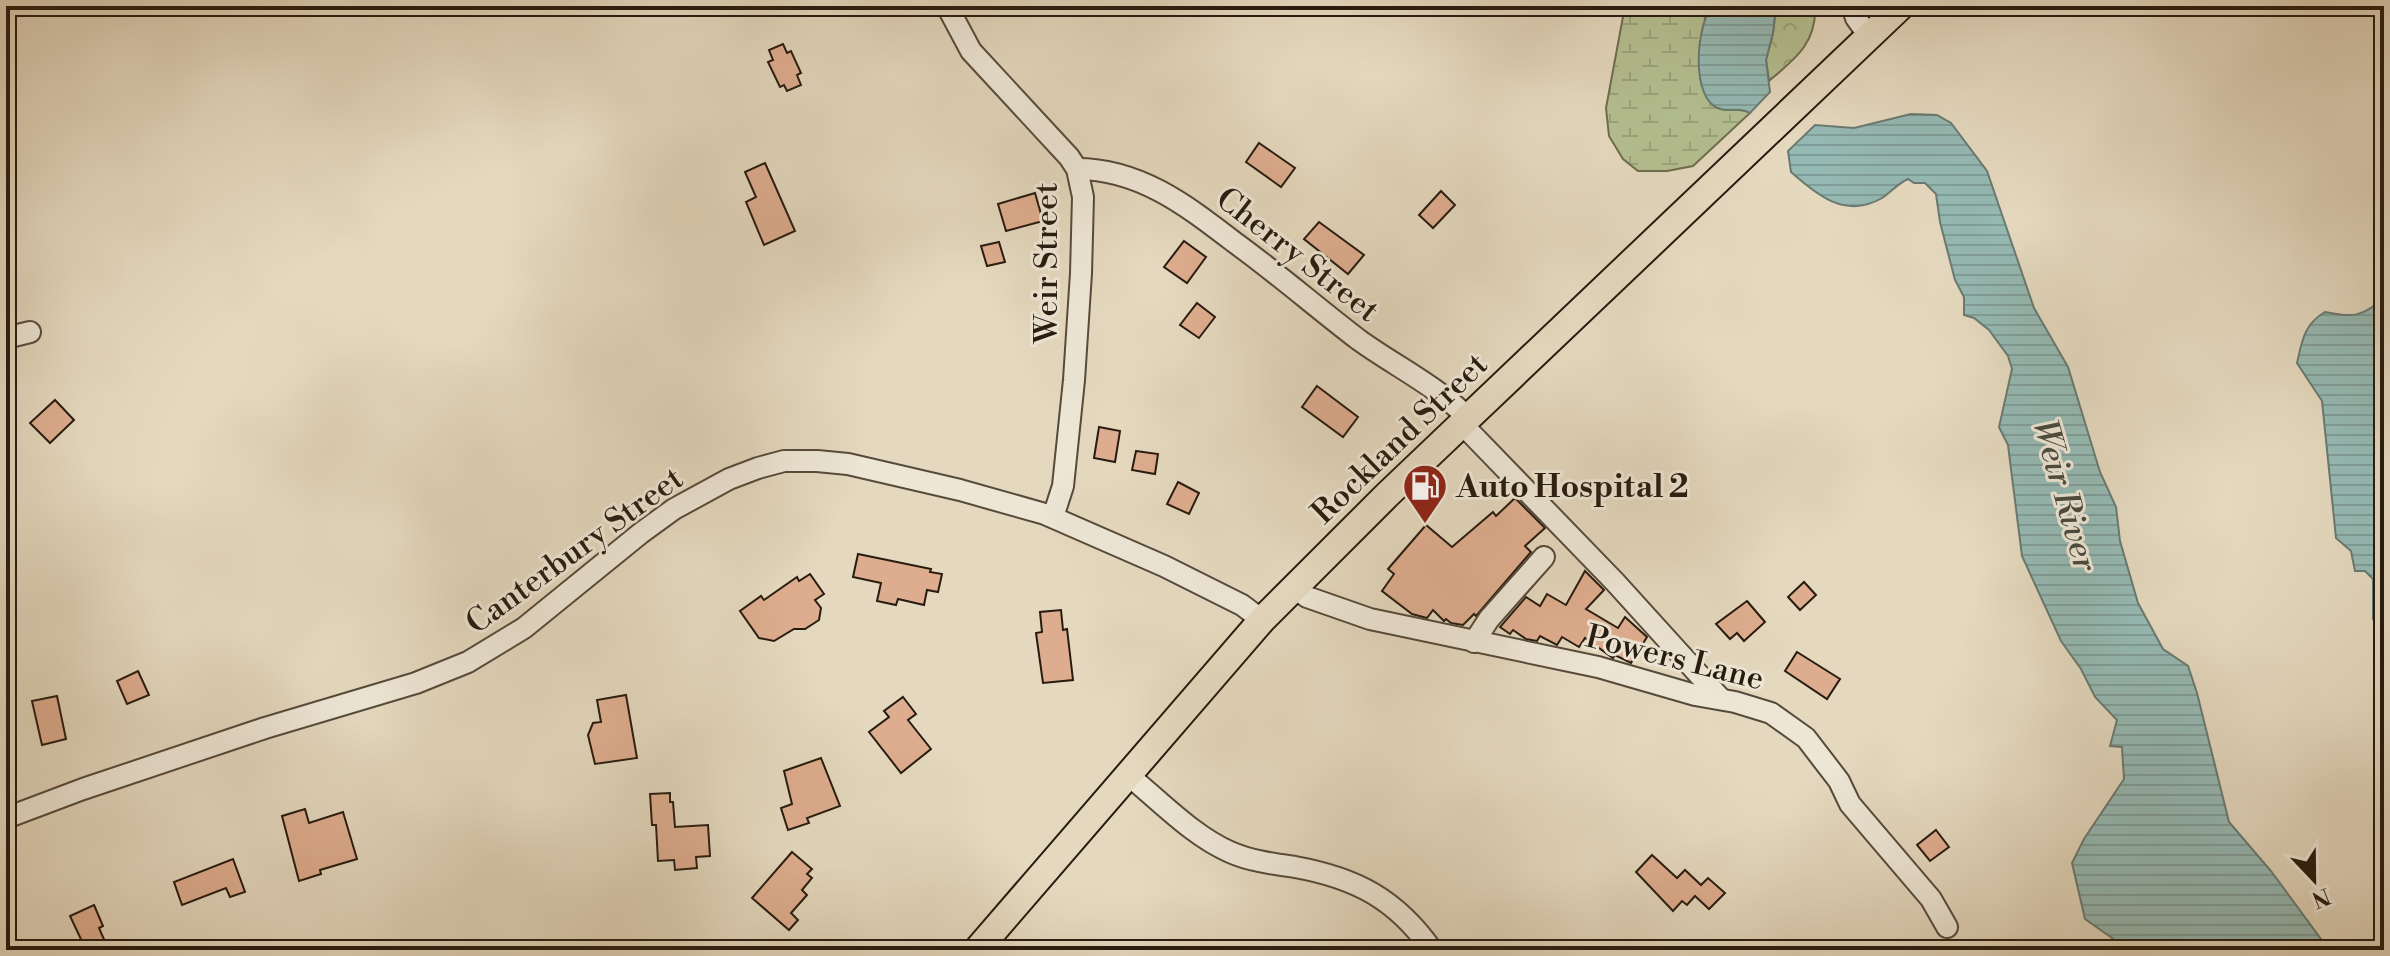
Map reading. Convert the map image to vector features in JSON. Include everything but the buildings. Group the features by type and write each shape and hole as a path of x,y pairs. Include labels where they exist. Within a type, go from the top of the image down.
{"main road":[{"name":"Rockland Street","path":"977,950 1294,587 1901,6"}],"street":[{"name":"Weir Street","path":"947,6 971,51 1061,147 1077,169 1083,197 1078,330 1063,486 1053,517"},
{"path":"1852,6 1856,18 1869,36"},
{"name":"Cherry Street","path":"1077,169 1107,172 1141,182 1177,199 1358,338 1445,396 1721,699"},
{"path":"6,338 30,332"},
{"name":"Canterbury Street","path":"6,818 265,728 416,683 468,662 524,628 674,509 711,488 758,468 801,460 848,464 995,499 1053,517 1164,566 1242,605 1262,620"},
{"path":"1474,642 1489,619 1544,557"},
{"name":"Powers Lane","path":"1294,587 1307,597 1370,619 1598,667 1771,713 1806,738 1839,781 1850,804 1931,899 1947,927"},
{"path":"1128,775 1200,834 1231,853 1325,873 1368,889 1403,915 1432,950"}],"green space":[{"path":"1625,6 1712,6 1705,15 1705,78 1709,100 1718,108 1750,113 1693,166 1667,171 1638,171 1623,159 1609,136 1606,108"},
{"path":"1776,6 1815,6 1815,19 1802,49 1769,81 1766,60"}],"water":[{"path":"1712,6 1776,6 1766,60 1770,92 1750,113 1714,106 1702,86 1700,42"},
{"name":"Weir River","path":"1911,114 1937,115 1951,123 1987,171 2034,308 2068,367 2100,472 2116,507 2120,541 2138,603 2163,649 2188,666 2229,822 2271,871 2329,950 2129,950 2085,919 2072,863 2084,839 2124,779 2122,747 2110,746 2117,720 2095,697 2081,669 2061,641 2022,556 2008,445 1999,427 2012,369 2008,356 1989,330 1974,318 1964,315 1964,297 1955,280 1936,194 1925,183 1914,183 1908,179 1882,198 1856,206 1833,202 1791,172 1788,151 1815,125 1854,128"},
{"path":"2384,298 2384,620 2373,619 2373,579 2365,571 2355,571 2351,551 2336,538 2322,401 2297,363 2305,334 2318,317 2325,312 2357,314"}],"place":[{"name":"Auto Hospital 2","path":"1425,525"}]}
